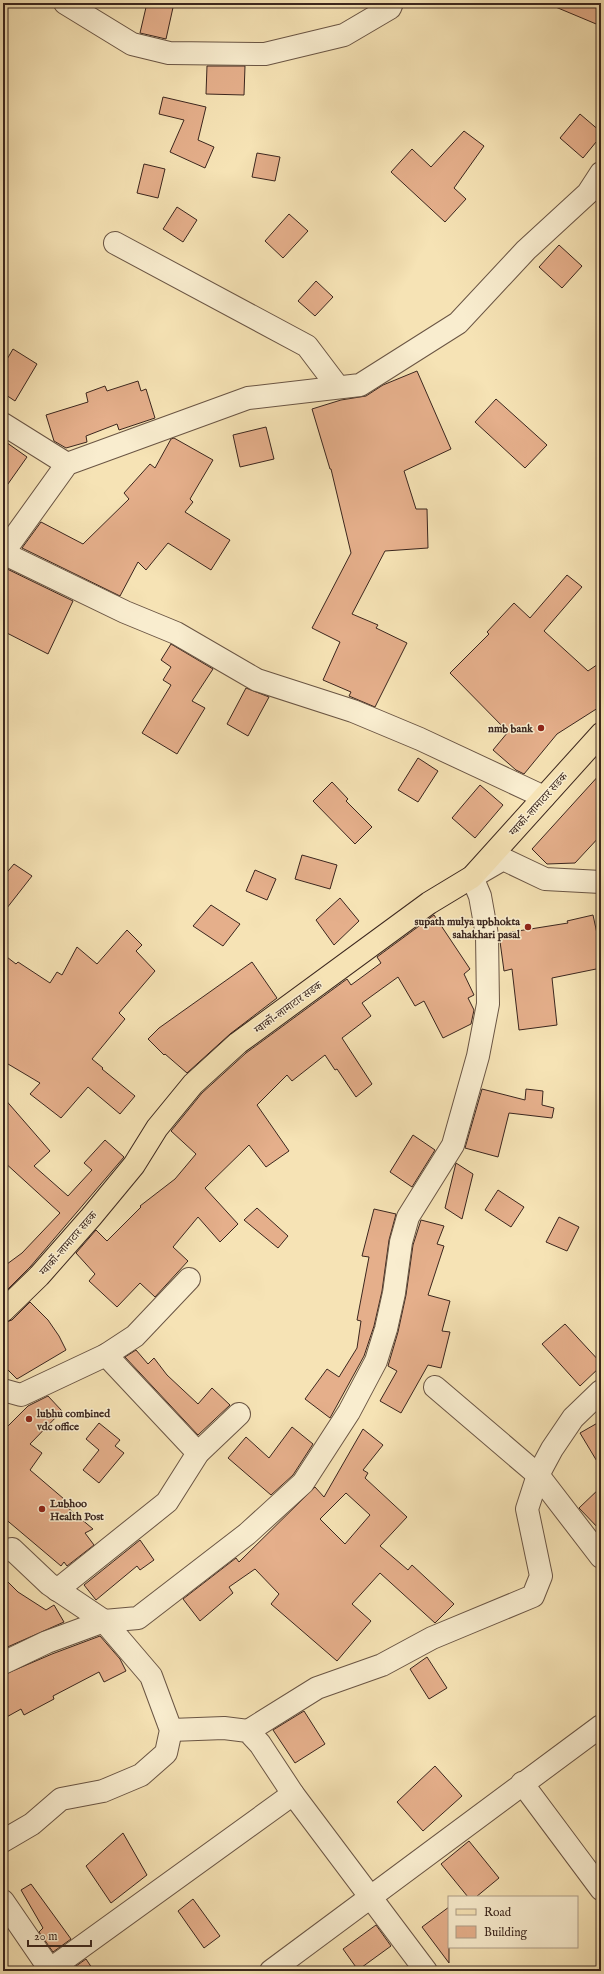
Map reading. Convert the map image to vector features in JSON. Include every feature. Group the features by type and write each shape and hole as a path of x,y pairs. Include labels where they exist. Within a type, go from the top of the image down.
{"main road":[{"name":"ग्वार्को-लामाटार सडक","path":"3,1311 40,1276 91,1217 134,1165 157,1128 199,1079 238,1043 429,903 472,876 601,734"}],"street":[{"path":"65,3 132,44 168,53 265,54 344,35 390,8 392,3"},
{"path":"544,797 420,739 353,711 257,680 176,633 125,612 3,553 67,464 248,398 360,384 458,322 526,250 588,193 601,173"},
{"path":"115,243 307,346 338,387"},
{"path":"3,424 67,464"},
{"path":"3,1663 47,1642 104,1621 138,1618 247,1534 304,1484 350,1412 376,1361 386,1329 394,1293 401,1242 408,1217 453,1145 478,1056 488,1004 487,935 480,896 472,876 503,859 545,879 601,882"},
{"path":"3,1390 21,1395 106,1355 135,1336 189,1279"},
{"path":"106,1355 198,1453"},
{"path":"435,1387 538,1475 601,1557"},
{"path":"171,1730 224,1728 248,1731 316,1688 382,1665 432,1638 533,1596 541,1576 527,1509 538,1475 552,1449 573,1418 601,1391"},
{"path":"57,1590 167,1502 198,1453 239,1414"},
{"path":"3,1551 12,1549 49,1584 104,1621 152,1676 171,1730 166,1753 141,1776 103,1791 61,1799 32,1824 3,1841"},
{"path":"272,1971 522,1783 601,1726"},
{"path":"248,1731 260,1744 293,1794 426,1971"},
{"path":"522,1783 601,1889"},
{"path":"3,1901 50,1970 293,1794"}],"building":[{"path":"147,3 174,3 166,39 140,33"},
{"path":"546,3 601,3 601,26"},
{"path":"207,66 245,66 244,95 206,94"},
{"path":"163,97 206,107 198,140 214,147 205,168 170,152 184,120 159,114"},
{"path":"580,114 601,132 601,136 583,158 560,138"},
{"path":"464,131 484,146 454,188 466,199 445,222 391,172 412,149 431,167"},
{"path":"257,153 280,157 275,181 252,177"},
{"path":"144,164 165,169 158,198 137,193"},
{"path":"177,207 197,220 183,242 163,229"},
{"path":"289,214 308,231 283,258 265,241"},
{"path":"559,245 582,266 562,288 539,267"},
{"path":"316,281 333,297 315,316 298,301"},
{"path":"13,349 37,364 15,401 3,393 3,366"},
{"path":"417,371 451,449 404,471 416,509 427,509 428,548 385,551 352,614 378,625 376,628 407,643 375,707 349,696 351,692 323,680 340,642 312,628 351,553 331,469 312,409 341,400 366,396 383,385"},
{"path":"138,381 141,391 146,389 155,418 119,430 117,424 86,436 87,442 66,448 54,441 46,415 88,402 86,393 105,386 107,391"},
{"path":"496,399 547,445 525,468 475,422"},
{"path":"266,427 274,459 240,467 233,435"},
{"path":"174,438 213,460 190,499 193,502 185,512 230,540 211,570 168,543 146,570 138,562 120,596 22,548 41,522 83,544 129,499 124,493 150,464 155,468 171,439"},
{"path":"3,440 27,457 3,491"},
{"path":"3,567 73,601 48,654 3,631"},
{"path":"567,575 582,587 544,631 588,671 601,662 601,706 557,734 524,774 516,770 493,750 508,732 450,673 489,634 487,632 514,603 530,618"},
{"path":"171,644 213,669 192,701 205,708 177,754 142,733 171,685 163,680 171,667 161,660"},
{"path":"246,688 269,697 248,736 227,724"},
{"path":"418,758 438,771 418,802 398,790"},
{"path":"601,773 601,835 575,863 547,864 532,849"},
{"path":"332,782 348,799 346,801 372,827 355,844 313,801"},
{"path":"480,785 503,805 475,838 452,818"},
{"path":"302,855 337,865 330,889 295,879"},
{"path":"14,864 32,876 3,913 3,877"},
{"path":"255,870 276,879 267,900 246,891"},
{"path":"340,898 359,921 334,945 316,920"},
{"path":"211,905 240,924 223,946 193,926"},
{"path":"434,915 470,969 464,974 474,995 468,998 474,1010 471,1024 443,1038 424,1001 415,1006 398,977 362,1003 371,1016 342,1038 372,1084 356,1097 337,1069 335,1070 325,1055 292,1081 287,1075 257,1105 289,1151 266,1167 249,1145 205,1188 238,1224 220,1242 198,1217 173,1247 188,1261 155,1297 140,1283 117,1307 89,1281 95,1274 76,1253 96,1230 107,1241 141,1207 140,1206 175,1179 196,1154 171,1131 202,1093 246,1053 347,979 351,985 381,963 377,957"},
{"path":"593,915 601,952 601,968 552,978 557,1025 519,1030 512,969 504,971 499,934 568,923 567,921"},
{"path":"127,930 142,945 136,951 155,971 119,1013 125,1019 92,1059 135,1096 120,1114 88,1087 61,1118 30,1094 40,1083 3,1061 3,954 16,964 18,962 50,983 57,972 62,975 77,947 97,964"},
{"path":"252,962 277,998 230,1034 187,1073 165,1054 164,1055 148,1039 159,1028"},
{"path":"482,1089 525,1100 526,1089 543,1091 542,1105 554,1108 552,1118 509,1113 498,1157 465,1148"},
{"path":"3,1097 50,1151 34,1166 68,1196 92,1170 84,1163 105,1140 124,1157 30,1267 3,1294 3,1267 22,1253 60,1213 3,1161"},
{"path":"413,1135 435,1150 412,1187 390,1172"},
{"path":"456,1163 473,1174 462,1219 445,1208"},
{"path":"498,1190 524,1207 511,1227 485,1210"},
{"path":"257,1208 288,1236 278,1248 244,1220"},
{"path":"374,1209 396,1214 389,1240 382,1291 374,1326 364,1356 330,1418 305,1399 327,1369 339,1377 357,1348 361,1321 357,1320 369,1257 362,1256"},
{"path":"559,1217 579,1227 567,1251 546,1242"},
{"path":"421,1220 444,1226 437,1244 444,1246 428,1295 450,1301 442,1331 450,1332 441,1368 428,1365 401,1413 380,1401 397,1371 388,1366 398,1332 406,1295 413,1245"},
{"path":"30,1302 48,1320 59,1336 66,1350 17,1379 3,1365 3,1323 12,1320"},
{"path":"565,1324 601,1363 601,1366 580,1386 542,1344"},
{"path":"136,1350 148,1364 154,1358 167,1375 198,1404 212,1388 230,1405 198,1435 125,1357"},
{"path":"48,1396 62,1411 30,1444 42,1453 30,1470 64,1499 61,1502 93,1529 85,1533 94,1545 67,1566 64,1562 61,1566 3,1517 3,1431 28,1406"},
{"path":"601,1421 601,1468 580,1433"},
{"path":"99,1423 120,1440 115,1446 124,1453 99,1483 83,1470 99,1450 86,1439"},
{"path":"292,1427 313,1444 293,1475 271,1495 228,1458 246,1437 269,1458"},
{"path":"363,1429 383,1445 363,1470 368,1473 365,1478 407,1517 380,1546 408,1570 412,1565 454,1604 435,1623 380,1573 352,1604 371,1621 337,1661 271,1604 279,1594 255,1569 229,1587 233,1593 200,1621 183,1599 236,1558 239,1562 315,1487 324,1497","holes":["346,1493 370,1515 345,1544 320,1519"]},
{"path":"601,1487 601,1531 579,1508"},
{"path":"140,1540 154,1560 140,1570 137,1566 96,1600 84,1585"},
{"path":"3,1577 18,1592 46,1610 54,1605 64,1622 3,1649"},
{"path":"100,1636 120,1659 126,1671 104,1682 99,1672 53,1696 54,1699 24,1715 21,1709 3,1719 3,1675 52,1654"},
{"path":"427,1657 447,1688 429,1699 410,1669"},
{"path":"304,1711 325,1744 295,1763 273,1730"},
{"path":"435,1766 462,1796 423,1831 397,1802"},
{"path":"123,1833 147,1875 111,1903 86,1866"},
{"path":"469,1841 499,1878 477,1896 467,1896 441,1864"},
{"path":"31,1884 71,1939 53,1952 39,1932 43,1928 21,1890"},
{"path":"193,1899 220,1936 204,1948 178,1911"},
{"path":"448,1908 449,1963 422,1927"},
{"path":"376,1925 391,1946 358,1970 343,1949"},
{"path":"86,1959 94,1971 69,1971"}],"place":[{"name":"nmb bank","path":"541,728"},
{"name":"supath mulya upbhokta sahakhari pasal","path":"528,927"},
{"name":"lubhu combined vdc office","path":"29,1419"},
{"name":"Lubhoo Health Post","path":"42,1509"}]}
